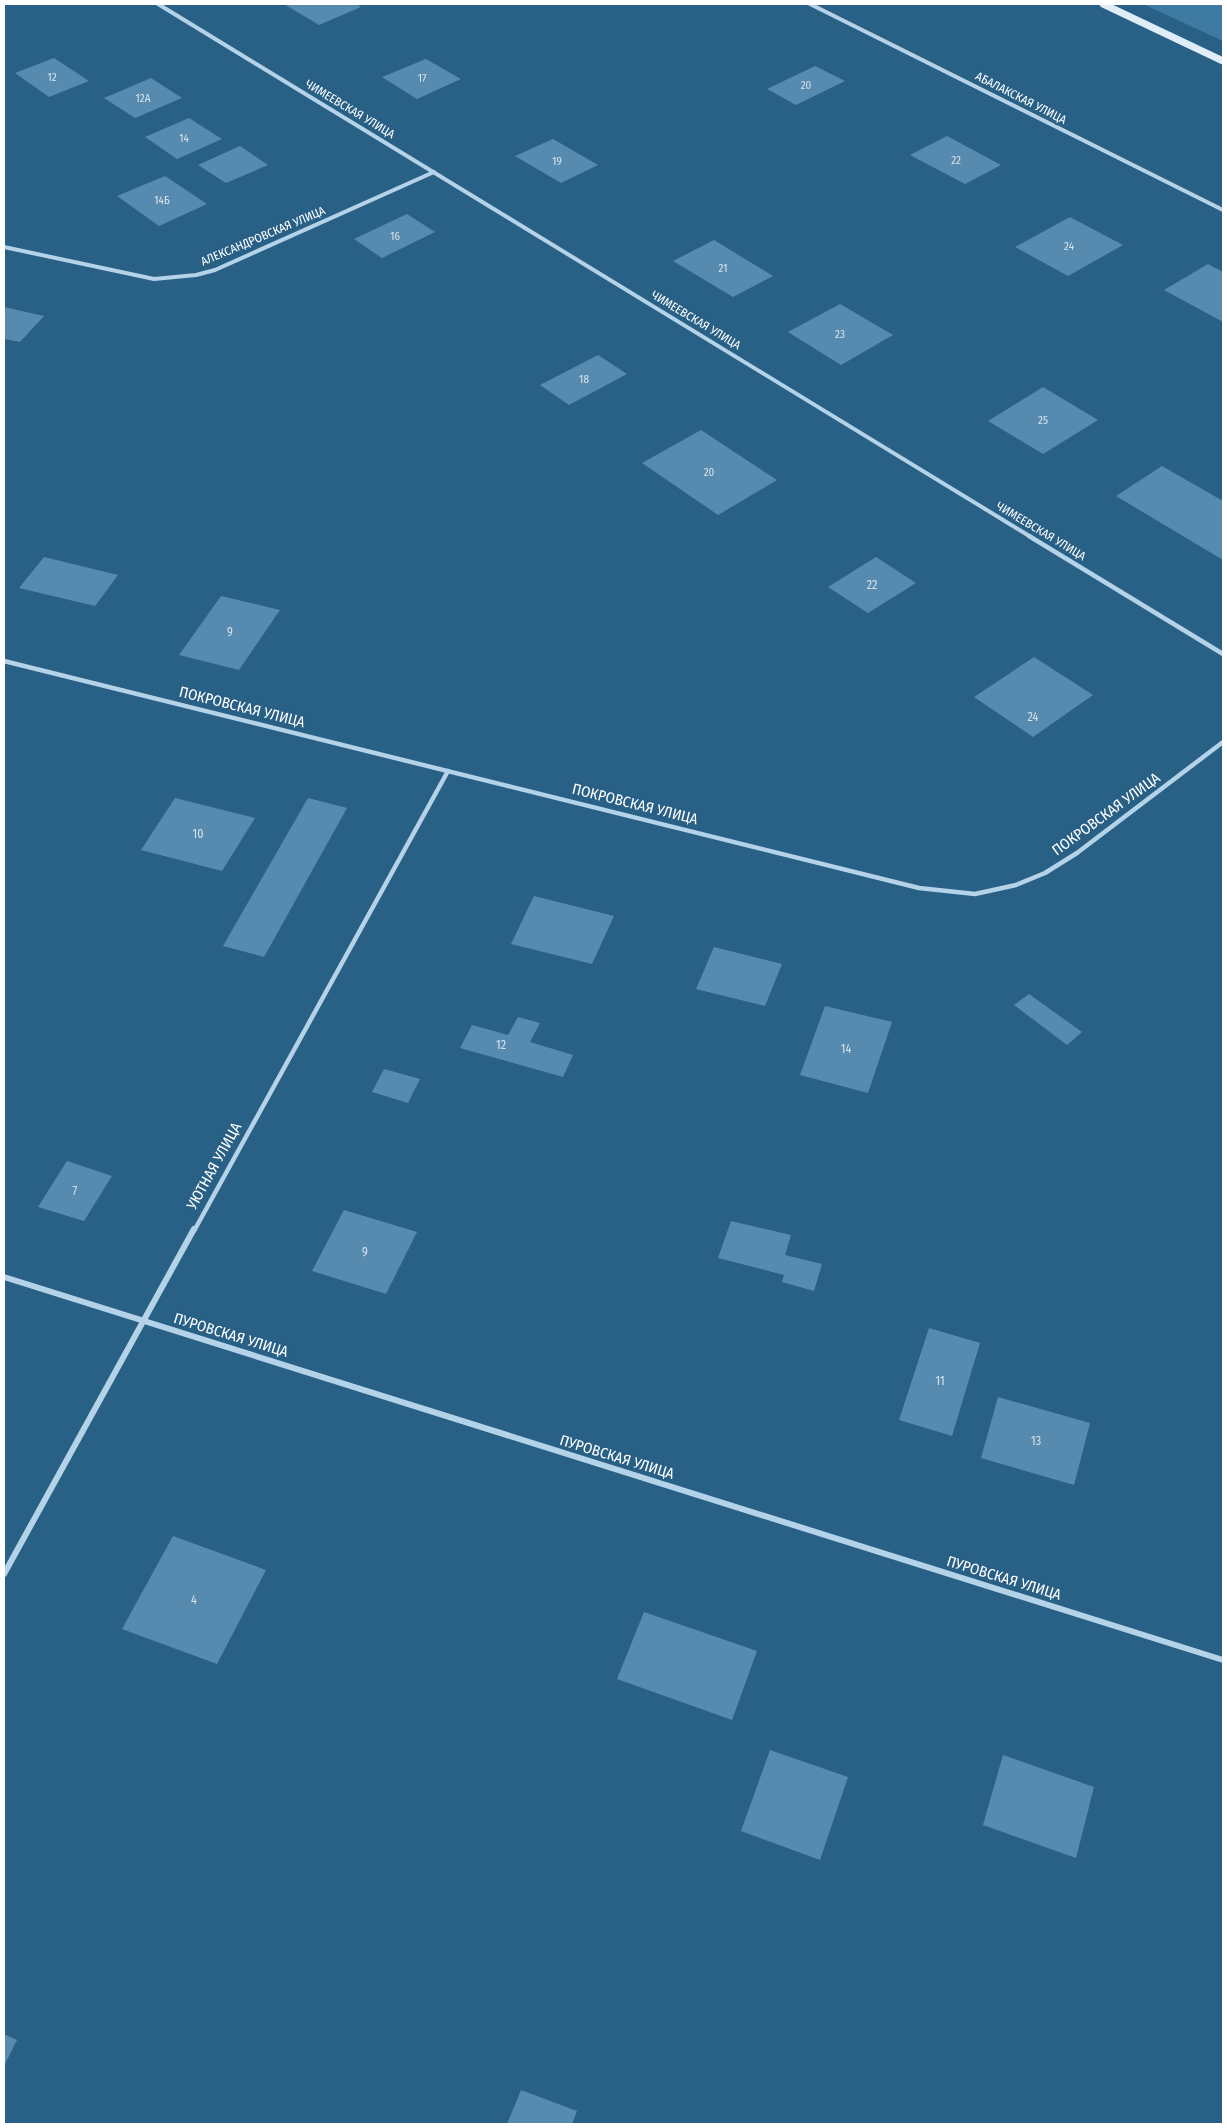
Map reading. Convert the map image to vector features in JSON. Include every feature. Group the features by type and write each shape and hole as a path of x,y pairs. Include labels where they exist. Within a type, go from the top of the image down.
{"street":[{"name":"ЧИМЕЕВСКАЯ УЛИЦА","path":"158,4 1223,654"},
{"name":"АБАЛАКСКАЯ УЛИЦА","path":"810,4 1223,210"},
{"path":"1103,4 1223,61"},
{"name":"АЛЕКСАНДРОВСКАЯ УЛИЦА","path":"4,247 154,279 196,275 214,270 434,172"},
{"name":"ПОКРОВСКАЯ УЛИЦА","path":"4,661 919,888 974,894 1016,885 1045,873 1069,858 1223,742"},
{"name":"УЮТНАЯ УЛИЦА","path":"4,1574 142,1320 448,770"},
{"name":"ПУРОВСКАЯ УЛИЦА","path":"4,1277 1223,1660"}],"shaded area":[{"path":"1143,4 1223,4 1223,41"}],"building":[{"path":"284,4 356,4 361,7 319,25"},
{"path":"54,58 89,81 49,97 15,73"},
{"path":"426,59 461,79 417,99 382,77"},
{"path":"815,66 845,81 796,105 767,89"},
{"path":"151,78 182,98 135,118 104,98"},
{"path":"189,118 222,139 177,159 145,137"},
{"path":"947,136 1001,165 965,184 910,155"},
{"path":"553,139 598,165 561,183 515,156"},
{"path":"240,146 268,165 226,183 198,165"},
{"path":"165,176 207,204 159,226 117,196"},
{"path":"407,214 435,232 382,258 354,239"},
{"path":"1070,217 1123,245 1068,276 1015,247"},
{"path":"714,240 773,276 733,297 673,261"},
{"path":"1208,264 1223,272 1223,322 1164,290"},
{"path":"840,304 893,335 841,365 788,332"},
{"path":"4,307 44,316 20,342 4,339"},
{"path":"598,355 627,374 569,405 540,385"},
{"path":"1043,387 1098,420 1043,454 988,421"},
{"path":"701,430 777,480 718,515 642,463"},
{"path":"1162,466 1223,501 1223,560 1116,496"},
{"path":"44,557 118,575 95,606 19,588"},
{"path":"876,557 916,583 868,613 828,587"},
{"path":"221,596 280,610 239,670 179,655"},
{"path":"1034,657 1093,695 1033,737 974,697"},
{"path":"175,798 255,818 222,871 141,850"},
{"path":"308,798 347,808 264,957 223,946"},
{"path":"534,896 614,916 592,964 511,944"},
{"path":"714,947 782,964 765,1006 696,989"},
{"path":"1029,994 1082,1032 1067,1045 1014,1005"},
{"path":"825,1006 892,1022 868,1093 800,1075"},
{"path":"518,1017 540,1023 530,1042 573,1055 563,1077 460,1048 472,1025 508,1035"},
{"path":"384,1069 420,1079 408,1103 372,1092"},
{"path":"67,1161 112,1176 84,1221 38,1207"},
{"path":"344,1210 417,1232 386,1294 312,1271"},
{"path":"731,1221 791,1235 785,1255 822,1264 814,1291 782,1282 784,1275 718,1258"},
{"path":"929,1328 980,1343 952,1436 899,1420"},
{"path":"998,1397 1090,1423 1074,1485 981,1458"},
{"path":"173,1536 266,1570 217,1664 122,1629"},
{"path":"644,1612 757,1651 732,1720 617,1679"},
{"path":"770,1750 848,1777 820,1860 741,1831"},
{"path":"1003,1755 1094,1787 1076,1858 983,1825"},
{"path":"4,2034 17,2040 4,2066"},
{"path":"521,2090 577,2111 572,2124 507,2124"}]}
